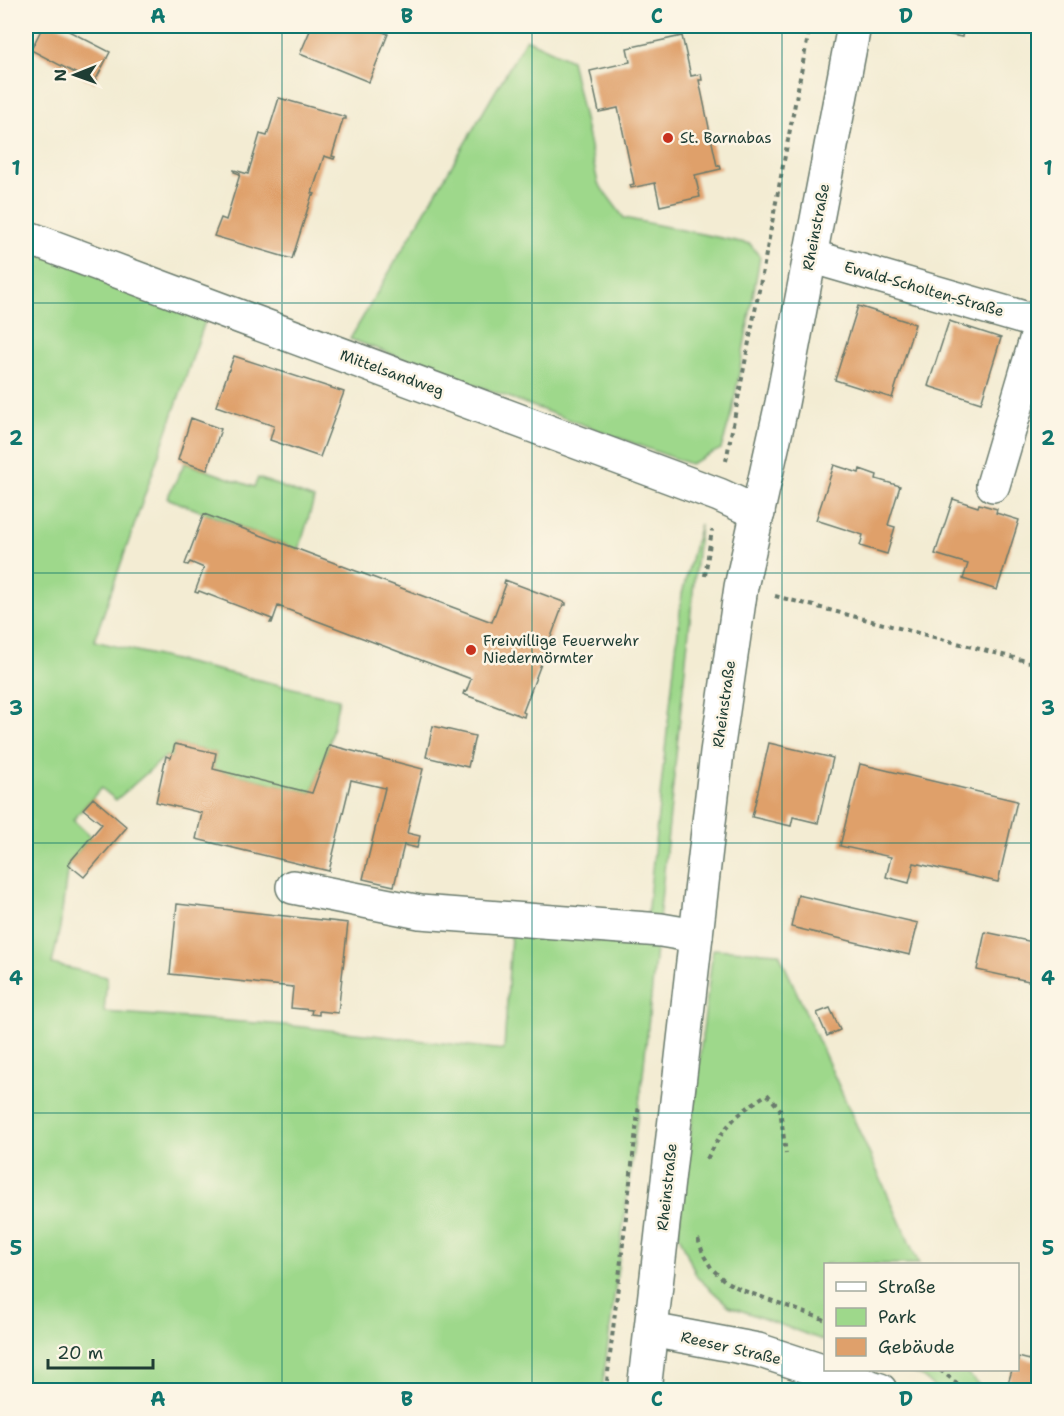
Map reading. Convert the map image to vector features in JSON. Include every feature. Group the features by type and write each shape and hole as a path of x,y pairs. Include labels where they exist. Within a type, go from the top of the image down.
{"street":[{"name":"Rheinstraße","path":"644,1390 717,752 741,587 782,403 854,26"},
{"name":"Mittelsandweg","path":"26,237 719,495 758,513"},
{"name":"Ewald-Scholten-Straße","path":"810,256 1038,322"},
{"path":"993,484 1038,333"},
{"path":"293,888 420,912 662,930 696,936"},
{"name":"Reeser Straße","path":"651,1330 758,1350 880,1390"}],"path":[{"path":"719,495 810,26"},
{"path":"741,587 1038,664"},
{"path":"704,1167 720,1136 734,1118 767,1094 780,1109 786,1154"},
{"path":"627,1198 665,1203"},
{"path":"697,1233 704,1256 712,1269 725,1281 742,1290 824,1320"},
{"path":"941,1371 966,1390"}],"green space":[{"path":"526,39 571,60 598,183 624,218 750,244 760,257 732,413 721,449 690,464 350,339"},
{"path":"26,248 207,316 94,641 339,699 329,745 312,793 213,769 216,753 175,744 171,758 166,756 116,800 101,788 73,820 91,837 68,864 60,927 52,964 107,977 104,1012 285,1025 504,1050 511,935 644,944 682,594 700,524 643,1074 602,1390 26,1390"},
{"path":"185,463 254,487 258,478 314,499 299,550 167,498"},
{"path":"713,949 779,953 919,1263 824,1263 824,1341 729,1306 697,1277 678,1233"},
{"path":"907,1371 965,1371 984,1390 938,1390 920,1375"}],"building":[{"path":"37,26 59,26 110,52 94,83 31,50 42,28"},
{"path":"312,26 375,26 374,28 388,34 369,82 300,54"},
{"path":"911,26 964,26 962,37"},
{"name":"St. Barnabas","path":"682,36 691,76 701,74 702,80 699,80 717,166 720,165 721,169 695,175 700,197 660,206 655,183 631,188 630,185 634,184 618,108 599,112 590,71 630,62 627,48"},
{"path":"279,98 346,117 343,119 332,156 335,157 334,159 324,156 312,193 315,194 312,195 292,259 214,236 221,218 226,220 240,174 234,170 248,174 260,134 267,136"},
{"path":"858,306 915,324 892,398 835,380"},
{"path":"949,321 1001,338 981,403 928,386"},
{"path":"234,356 344,392 320,457 270,440 274,426 216,406"},
{"path":"191,418 221,429 207,470 178,460"},
{"path":"834,465 859,473 860,469 877,475 876,479 900,486 888,525 895,527 887,554 860,546 863,535 816,520"},
{"path":"953,499 978,507 979,504 997,509 996,513 1019,520 997,590 963,579 968,564 935,554"},
{"name":"Freiwillige Feuerwehr Niedermörmter","path":"204,514 492,622 506,584 505,580 566,603 563,605 523,712 524,717 463,694 471,679 278,606 272,623 270,623 272,619 199,591 195,592 204,568 190,562 188,565 185,564"},
{"path":"433,726 475,736 468,767 426,757"},
{"path":"769,743 833,758 818,823 793,817 791,826 752,817"},
{"path":"175,744 216,753 213,769 312,793 329,745 423,769 407,833 420,836 417,848 404,845 394,886 363,879 385,788 351,780 329,871 196,839 202,813 156,802 166,756 171,758"},
{"path":"860,764 1017,801 998,882 914,863 909,883 886,877 891,857 840,846"},
{"path":"93,798 127,827 84,877 68,864 102,824 83,809"},
{"path":"798,895 918,923 910,955 791,927"},
{"path":"177,904 348,923 338,1013 319,1011 319,1015 311,1014 312,1010 291,1008 293,987 170,974"},
{"path":"985,932 1038,943 1038,983 977,970"},
{"path":"830,1008 840,1030 827,1036 817,1013"},
{"path":"1019,1357 1038,1362 1038,1390 1006,1390 1012,1371 1019,1371"}],"place":[{"name":"St. Barnabas","path":"668,138"},
{"name":"Freiwillige Feuerwehr Niedermörmter","path":"471,650"}]}
